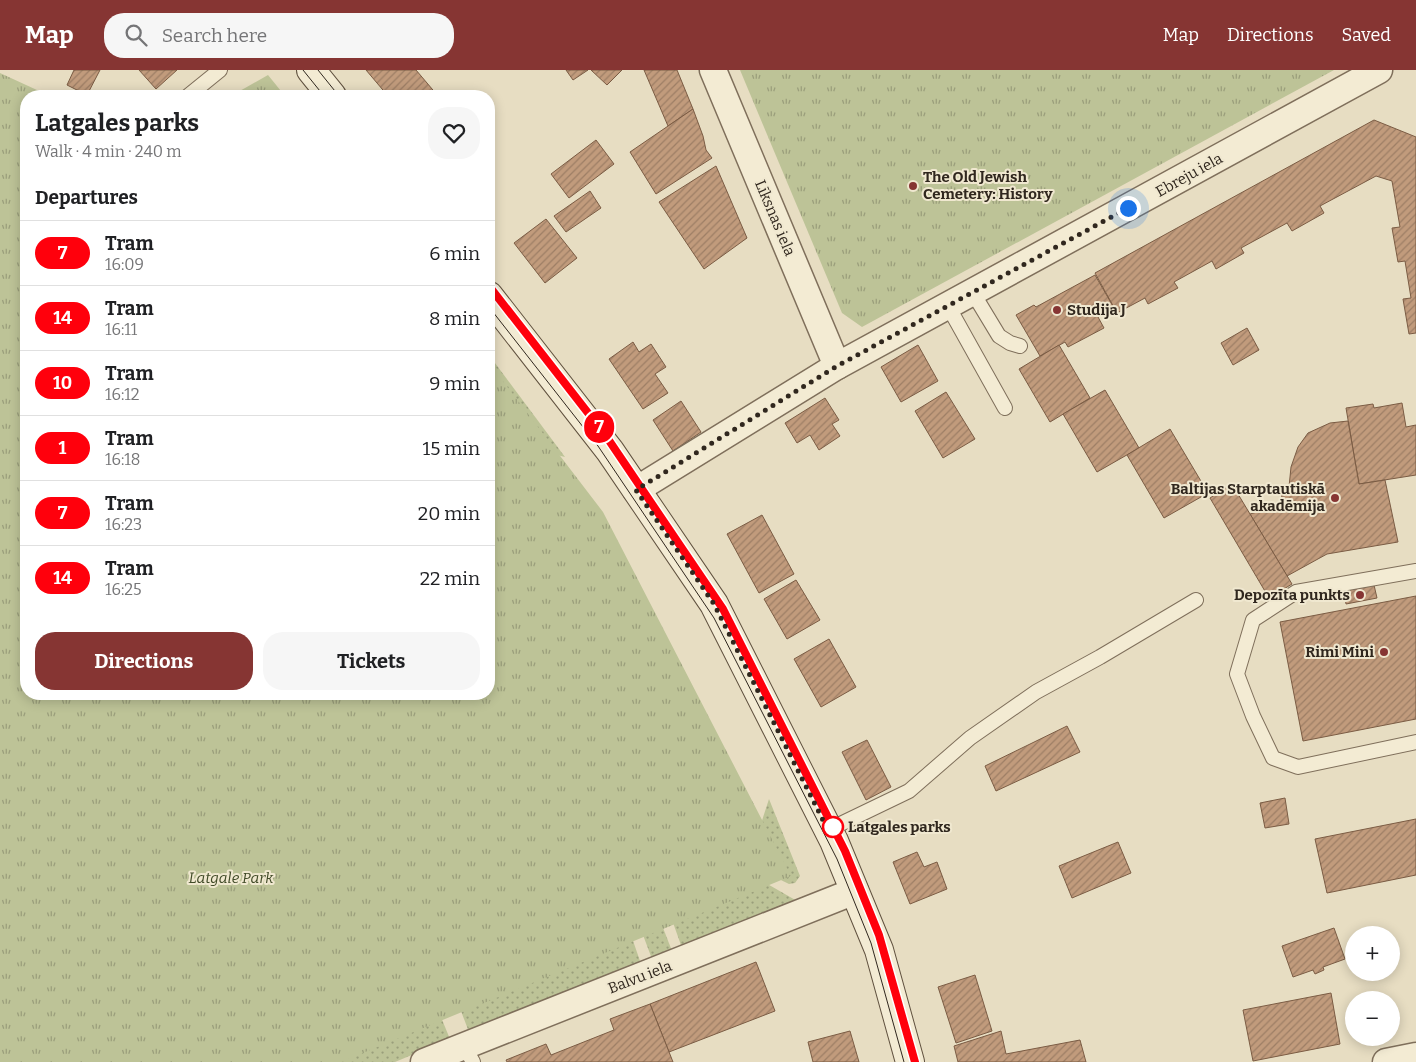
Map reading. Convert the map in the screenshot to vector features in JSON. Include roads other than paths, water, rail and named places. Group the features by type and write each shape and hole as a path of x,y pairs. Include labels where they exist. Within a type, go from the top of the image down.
{"street":[{"path":"311,70 327,90"},
{"name":"Līksnas iela","path":"713,70 837,366"},
{"name":"Ebreju iela","path":"636,490 837,366 1379,70"},
{"path":"495,304 605,444 714,604 828,830 855,891 879,950 910,1062"},
{"name":"Balvu iela","path":"424,1062 468,1054 855,891"},
{"path":"1386,1062 1416,1056"}],"lane":[{"path":"195,90 220,70"},
{"path":"973,293 999,336 1010,343 1020,346"},
{"path":"948,306 1005,408"},
{"path":"1416,570 1296,592 1253,620 1237,674 1253,716 1273,758 1298,767 1416,742"},
{"path":"828,830 909,791 970,738 1036,692 1100,657 1196,600"}],"tram line":[{"path":"303,70 319,90"},
{"path":"318,70 334,90"},
{"path":"495,294 606,436 723,609 845,851 879,935 915,1062"},
{"name":"7","path":"495,294 606,436 723,609 845,851 879,935 915,1062"},
{"path":"495,315 598,446 714,618 837,859 871,943 904,1062"}],"place":[{"name":"The Old Jewish Cemetery: History","path":"913,186"},
{"name":"Studija J","path":"1057,310"},
{"name":"Baltijas Starptautiskā akadēmija","path":"1335,498"},
{"name":"Depozīta punkts","path":"1360,595"},
{"name":"Rimi Mini","path":"1384,652"},
{"name":"Latgales parks","path":"833,827"}],"park label":[{"name":"Latgale Park","path":"231,878"}]}
